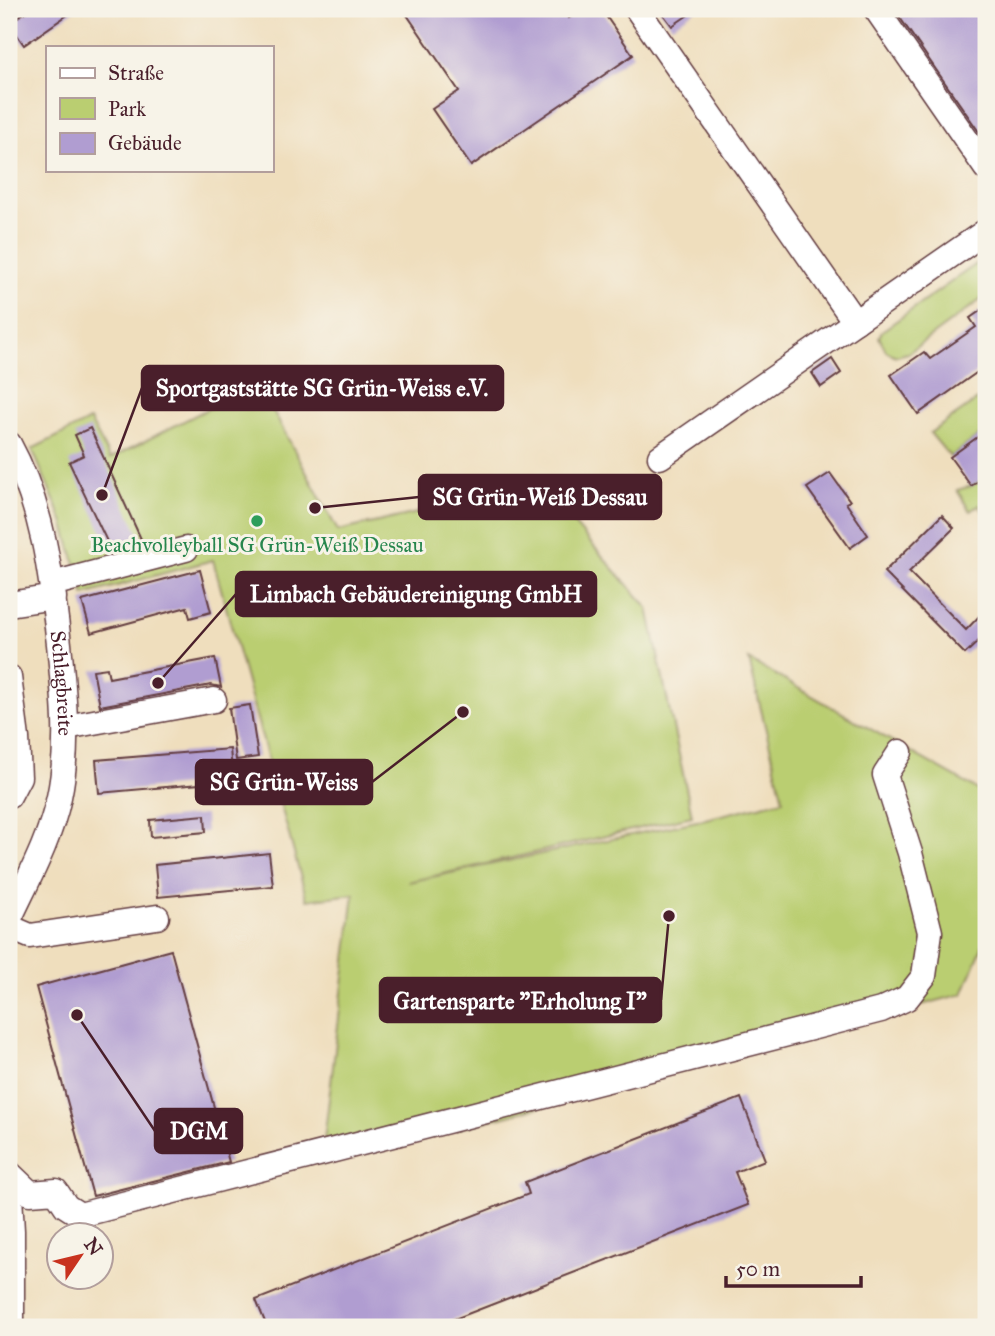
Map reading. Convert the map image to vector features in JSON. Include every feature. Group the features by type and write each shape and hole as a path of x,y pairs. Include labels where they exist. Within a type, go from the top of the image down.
{"street":[{"path":"637,9 855,322"},
{"path":"876,9 986,168"},
{"path":"660,457 986,231"},
{"name":"Schlagbreite","path":"9,444 40,521 53,591 66,727 59,800 9,920"},
{"path":"9,604 186,549"},
{"path":"9,677 19,777 9,796"},
{"path":"66,727 214,700"},
{"path":"9,1176 30,1193 56,1191 66,1206 80,1215 881,1010 907,998 924,976 930,932 910,853 885,775 900,752"},
{"path":"9,927 30,936 157,917"},
{"path":"9,1176 12,1327"}],"green space":[{"path":"985,258 986,296 908,353 896,356 886,351 879,337 882,331"},
{"path":"258,383 338,531 540,485 648,608 692,816 408,882 697,821 783,800 749,660 983,793 986,808 986,938 963,994 321,1165 354,894 307,900 213,560 84,595 63,521 32,449 90,420 110,459"},
{"path":"986,394 986,431 950,457 930,433"},
{"path":"986,476 986,510 984,512 979,505 970,511 957,490 971,486"}],"building":[{"path":"30,9 76,9 24,45 9,23"},
{"path":"403,9 563,9 569,18 583,9 601,9 633,55 471,166 432,109 459,91"},
{"path":"659,9 697,9 672,26"},
{"path":"894,9 986,9 986,142"},
{"path":"986,307 986,366 918,414 891,375 924,352 930,359 976,327 970,318"},
{"path":"832,359 841,373 821,387 812,373"},
{"path":"90,428 141,539 112,552 69,462 84,455 75,435"},
{"path":"986,431 986,476 971,486 950,457"},
{"path":"830,473 850,501 846,503 868,535 850,548 807,488"},
{"path":"942,515 954,528 909,572 966,630 986,609 986,634 965,654 884,572"},
{"path":"200,570 211,612 190,618 187,607 91,633 82,601"},
{"path":"215,658 221,687 211,685 100,706 93,670 107,668 109,678"},
{"path":"250,705 258,757 236,760 229,708"},
{"path":"230,749 233,781 99,793 96,760"},
{"path":"205,815 206,832 151,837 150,820"},
{"path":"269,853 273,886 158,897 155,865"},
{"path":"171,950 229,1162 93,1196 36,987"},
{"path":"741,1098 765,1160 735,1172 748,1205 434,1327 267,1327 256,1300 529,1194 525,1182"}],"place":[{"name":"Sportgaststätte SG Grün-Weiss e.V.","path":"102,495"},
{"name":"SG Grün-Weiß Dessau","path":"315,508"},
{"name":"Beachvolleyball SG Grün-Weiß Dessau","path":"257,521"},
{"name":"Limbach Gebäudereinigung GmbH","path":"158,683"},
{"name":"SG Grün-Weiss","path":"463,712"},
{"name":"Gartensparte \"Erholung I\"","path":"669,916"},
{"name":"DGM","path":"77,1015"}]}
